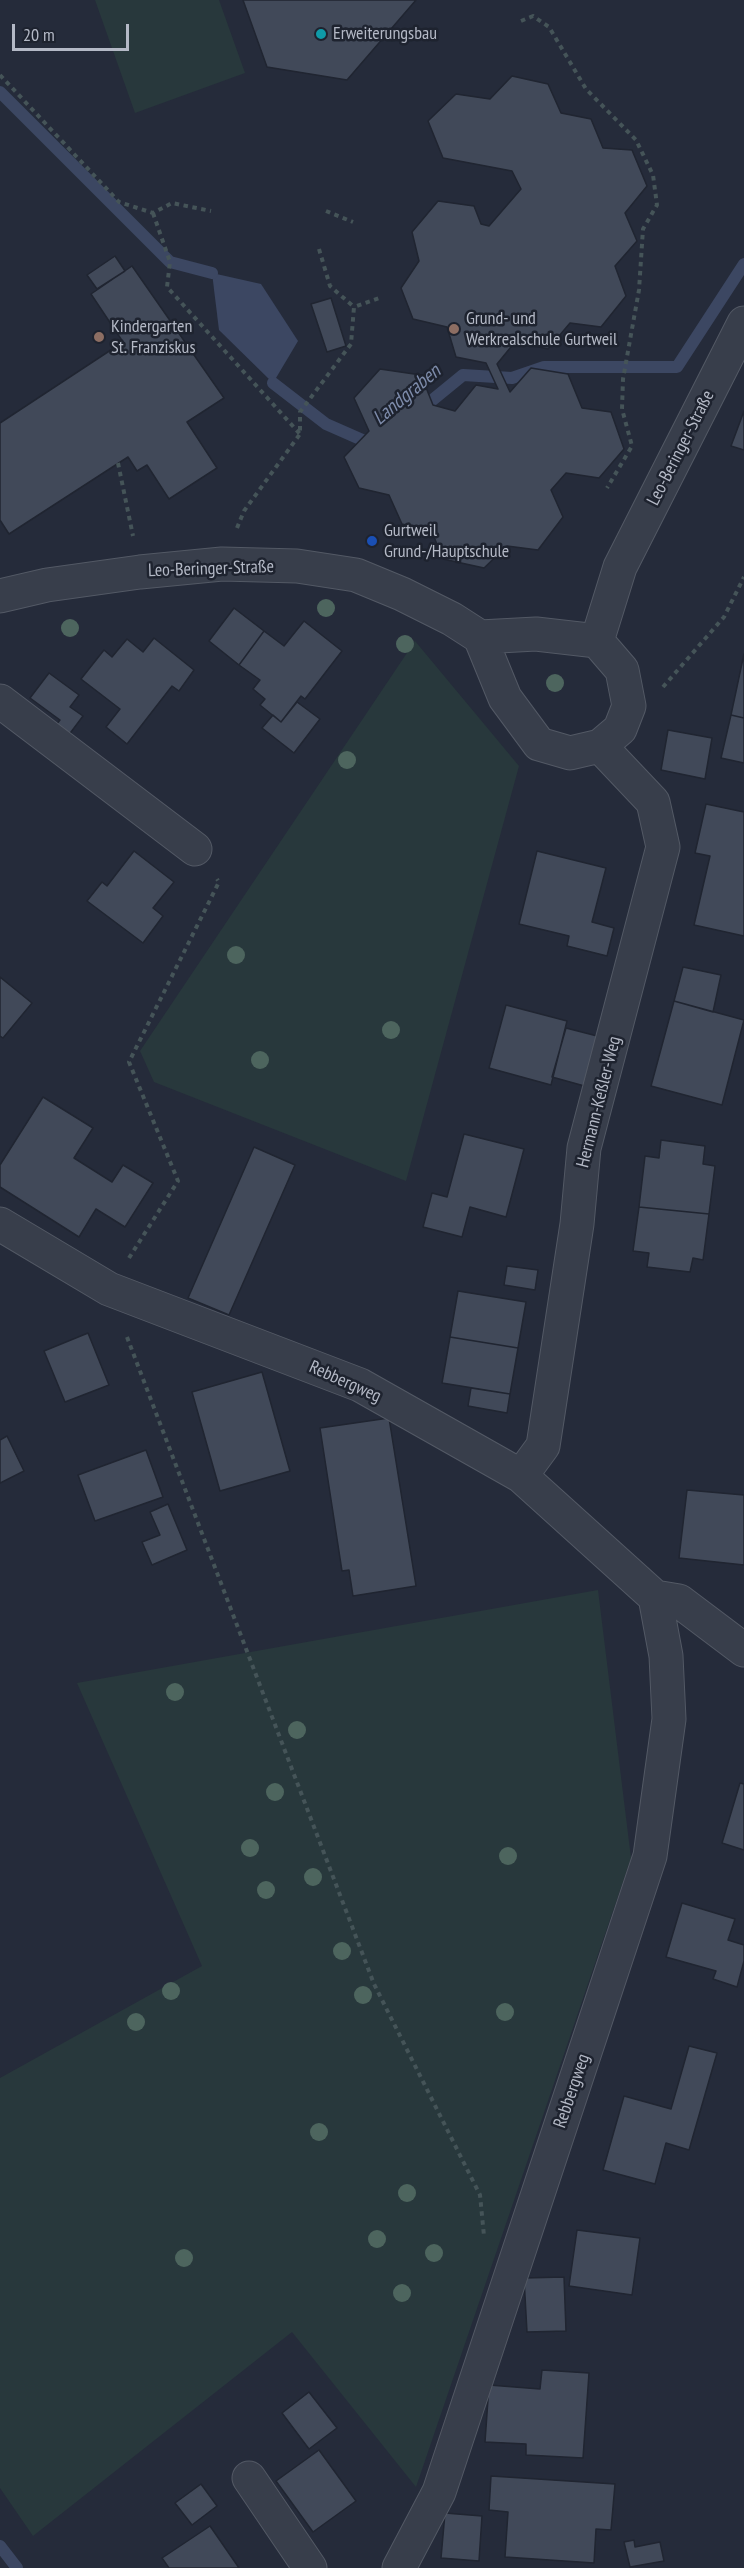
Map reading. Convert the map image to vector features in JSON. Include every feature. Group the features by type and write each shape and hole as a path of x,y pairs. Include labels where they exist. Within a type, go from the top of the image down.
{"street":[{"name":"Leo-Beringer-Straße","path":"597,641 620,567 744,323"},
{"name":"Leo-Beringer-Straße","path":"0,596 47,585 140,572 222,564 297,566 356,575 422,604 480,637"},
{"path":"536,634 597,641 622,670 629,706 620,729 600,746 570,753 539,744 505,698 480,637 536,634"},
{"path":"0,701 195,849"},
{"name":"Hermann-Keßler-Weg","path":"521,1476 543,1446 577,1224 584,1148 663,847 653,802 600,746"},
{"name":"Rebbergweg","path":"0,1224 108,1289 360,1385 521,1476 655,1597 679,1601 744,1650"},
{"name":"Rebbergweg","path":"399,2568 439,2492 650,1856 669,1719 666,1656 655,1597"},
{"path":"249,2478 310,2568"}],"path":[{"path":"521,21 532,16 549,27 586,89 636,140 653,175 657,205 643,229 639,290 623,379 622,409 632,446 607,488"},
{"path":"0,75 119,202 153,213 172,203 211,211"},
{"path":"326,212 353,222"},
{"path":"153,213 170,262 167,287 300,434"},
{"path":"319,249 330,286 354,307"},
{"path":"354,307 382,297"},
{"path":"222,564 244,511 300,434 300,412 351,344 354,307"},
{"path":"118,463 140,572"},
{"path":"629,706 669,684 724,617 744,577"},
{"path":"195,849 219,882 129,1062 178,1181 108,1289 374,1984 480,2195 484,2241"}],"shaded area":[{"path":"95,0 219,0 245,73 135,113"},
{"path":"415,641 519,766 406,1181 154,1082 140,1051"},
{"path":"598,1590 631,1858 416,2487 292,2332 33,2536 0,2488 0,2078 202,1966 77,1683"}],"water":[{"path":"212,273 261,284 298,341 273,383 219,330"}],"building":[{"name":"Erweiterungsbau","path":"243,0 416,0 347,80 267,67"},
{"path":"512,76 548,84 561,113 591,119 603,148 632,150 647,186 625,213 637,241 615,266 626,296 601,327 570,323 548,349 515,342 497,364 510,392 531,368 568,374 582,408 611,412 624,449 599,478 566,473 551,490 563,517 538,550 507,546 484,568 443,559 432,532 402,524 389,495 359,488 344,457 369,431 354,398 380,369 421,375 433,405 455,411 476,385 498,389 486,363 456,357 447,327 413,319 401,288 419,261 412,232 438,201 474,206 481,224 489,226 521,189 512,171 443,158 428,121 456,94 490,99"},
{"path":"115,256 125,271 97,289 87,275"},
{"path":"132,266 224,398 187,422 217,468 169,499 147,465 137,471 128,457 9,534 0,520 0,423 123,342 91,294"},
{"path":"331,298 346,346 327,352 311,304"},
{"path":"744,411 744,450 731,446"},
{"path":"234,608 264,631 239,665 209,641"},
{"path":"304,621 342,651 305,699 301,696 281,722 260,705 265,699 253,689 260,680 239,665 264,631 284,646"},
{"path":"154,638 194,670 179,691 172,686 127,744 106,727 120,709 81,679 104,650 112,657 127,639 143,652"},
{"path":"744,654 744,718 731,715"},
{"path":"49,673 79,695 70,707 83,716 65,740 52,730 60,720 30,698"},
{"path":"297,702 320,719 294,753 262,728 273,715 281,722"},
{"path":"731,715 744,718 744,763 721,758"},
{"path":"668,730 712,738 705,779 661,770"},
{"path":"706,804 744,812 744,936 694,925 710,856 695,853"},
{"path":"134,851 174,882 153,908 163,916 143,943 87,901 102,882 107,886"},
{"path":"537,851 606,868 592,922 614,928 607,956 567,946 569,936 519,924"},
{"path":"683,967 721,975 713,1012 674,1001"},
{"path":"0,977 32,1003 3,1038 0,1036"},
{"path":"674,1001 744,1020 722,1105 651,1086"},
{"path":"506,1005 567,1021 551,1085 489,1068"},
{"path":"566,1028 601,1037 588,1087 552,1077"},
{"path":"43,1097 93,1128 74,1158 112,1182 123,1165 153,1183 125,1227 96,1209 79,1237 0,1187 0,1165"},
{"path":"464,1134 524,1149 506,1217 470,1207 462,1237 423,1227 432,1193 447,1197"},
{"path":"661,1140 705,1146 703,1164 715,1166 709,1214 639,1207 645,1156 659,1158"},
{"path":"254,1147 295,1165 229,1315 188,1298"},
{"path":"639,1207 709,1214 703,1260 693,1258 690,1272 647,1267 649,1253 633,1251"},
{"path":"507,1266 538,1270 535,1290 504,1285"},
{"path":"458,1291 526,1302 518,1348 450,1337"},
{"path":"88,1333 109,1385 65,1402 44,1351"},
{"path":"450,1337 518,1348 510,1394 442,1383"},
{"path":"262,1372 290,1471 220,1491 192,1392"},
{"path":"471,1388 510,1394 507,1413 468,1406"},
{"path":"389,1418 416,1586 353,1596 349,1570 342,1571 320,1428"},
{"path":"7,1436 24,1471 0,1483 0,1440"},
{"path":"146,1450 163,1497 95,1521 78,1475"},
{"path":"687,1490 744,1495 744,1565 679,1558"},
{"path":"168,1504 187,1550 152,1565 142,1542 160,1535 150,1512"},
{"path":"740,1783 744,1784 744,1850 722,1843"},
{"path":"682,1903 735,1919 728,1940 744,1945 744,1961 737,1987 713,1979 716,1971 666,1957"},
{"path":"689,2046 717,2053 689,2150 666,2143 655,2184 603,2170 624,2096 671,2109"},
{"path":"577,2230 640,2238 632,2295 569,2286"},
{"path":"564,2277 566,2331 527,2332 524,2278"},
{"path":"542,2370 589,2373 583,2458 526,2455 526,2444 485,2442 489,2385 540,2389"},
{"path":"309,2392 337,2428 309,2449 282,2413"},
{"path":"319,2450 356,2501 313,2532 276,2481"},
{"path":"491,2476 615,2484 611,2530 596,2529 594,2563 505,2557 508,2512 489,2510"},
{"path":"201,2484 217,2506 192,2525 175,2503"},
{"path":"445,2513 482,2516 479,2561 441,2558"},
{"path":"210,2526 239,2568 169,2568 162,2558"},
{"path":"634,2540 635,2547 660,2542 664,2561 630,2567 624,2542"}],"waterway":[{"name":"Landgraben","path":"0,92 170,262 212,273"},
{"name":"Landgraben","path":"419,411 463,375 512,378 544,367 677,367 744,264"},
{"name":"Landgraben","path":"273,383 326,424 376,446"},
{"path":"0,2546 17,2568"}],"place":[{"name":"Erweiterungsbau","path":"321,34"},
{"name":"Grund- und Werkrealschule Gurtweil","path":"454,329"},
{"name":"Kindergarten St. Franziskus","path":"99,337"},
{"name":"Gurtweil Grund-/Hauptschule","path":"372,541"}]}
